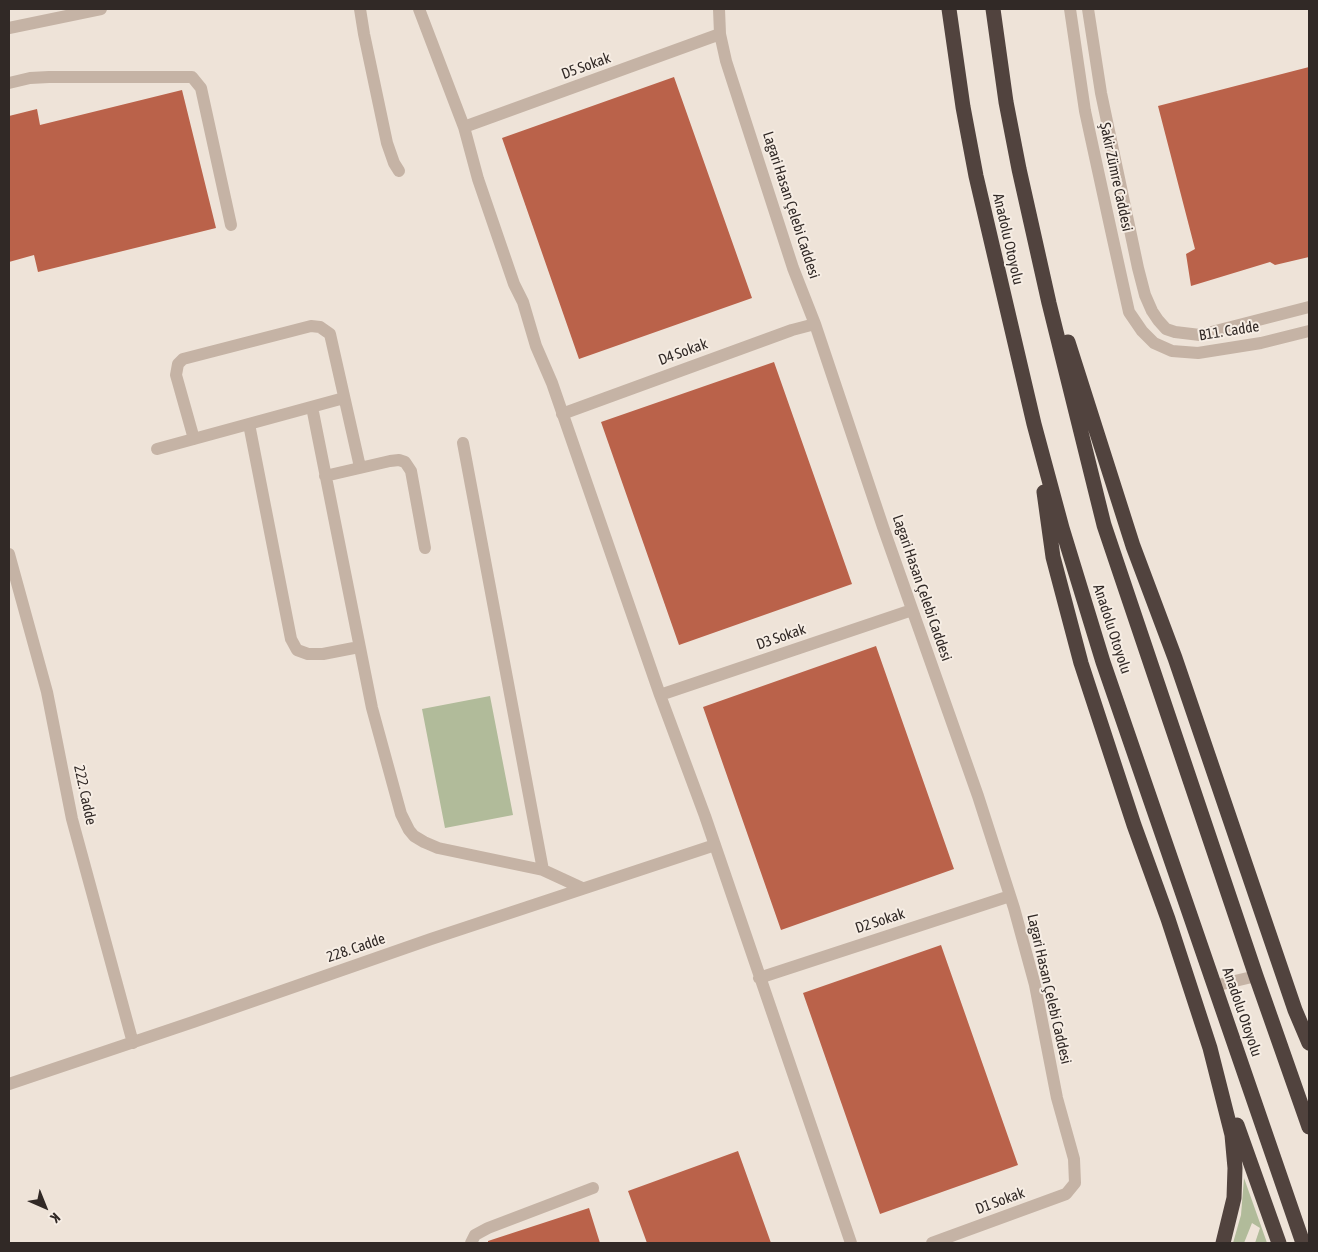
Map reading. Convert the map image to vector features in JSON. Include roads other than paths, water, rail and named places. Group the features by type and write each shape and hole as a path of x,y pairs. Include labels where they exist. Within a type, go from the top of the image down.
{"highway":[{"name":"Anadolu Otoyolu","path":"950,9 963,107 976,176 1034,424 1062,528 1103,662 1304,1243"},
{"name":"Anadolu Otoyolu","path":"993,9 1006,102 1049,303 1104,525 1309,1127"},
{"path":"1034,233 1133,546 1175,658 1309,1056"},
{"path":"1034,424 1053,557 1081,663 1134,826 1168,919 1210,1048 1278,1243"},
{"path":"1294,1010 1309,1043"},
{"path":"1210,1048 1232,1135 1235,1168 1234,1198 1223,1243"}],"street":[{"path":"9,28 101,9"},
{"path":"360,9 387,143 399,171"},
{"path":"419,9 464,127 478,179 514,284 522,302 536,346 552,383 660,695 715,845 851,1243"},
{"name":"Lagari Hasan Çelebi Caddesi","path":"719,9 720,34 728,69 793,268 815,324 912,610 978,796 1010,896 1035,985 1057,1098 1074,1159 1076,1183"},
{"name":"Şakir Zümre Caddesi","path":"1070,9 1085,111 1130,312 1142,331 1154,343"},
{"name":"Şakir Zümre Caddesi","path":"1088,9 1100,92 1138,268 1152,311 1166,329"},
{"name":"D5 Sokak","path":"464,127 720,34"},
{"path":"9,83 30,78 49,77 192,77 200,88 231,226"},
{"name":"B11. Cadde","path":"1166,329 1186,334 1200,334 1309,307"},
{"name":"D4 Sokak","path":"562,414 792,330 815,324"},
{"path":"194,439 176,375 178,364 183,358 311,326 320,327 330,334 360,467"},
{"name":"B11. Cadde","path":"1154,343 1172,351 1198,353 1261,343 1309,331"},
{"path":"157,449 344,398"},
{"path":"312,407 372,708 401,814 409,830 414,836 438,848 544,870 582,888"},
{"path":"249,424 291,639 297,650 308,654 323,654 359,647"},
{"path":"463,443 544,870"},
{"path":"325,476 390,461 399,460 405,462 411,471 425,548"},
{"name":"222. Cadde","path":"9,554 47,692 72,819 133,1043"},
{"name":"D3 Sokak","path":"660,695 912,610"},
{"name":"228. Cadde","path":"9,1084 133,1043 431,939 715,845"},
{"name":"D2 Sokak","path":"759,978 1010,896"},
{"path":"1214,986 1256,976"},
{"name":"D1 Sokak","path":"932,1243 1066,1194 1076,1183"},
{"path":"471,1243 475,1235 488,1228 593,1188"}]}
